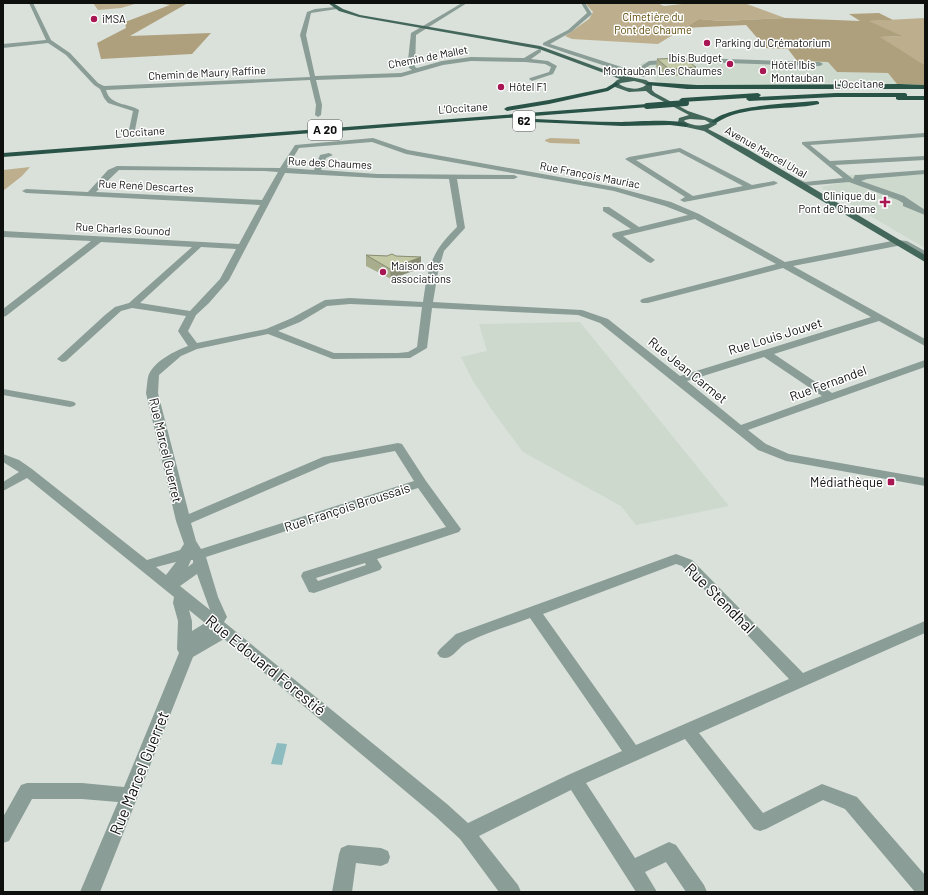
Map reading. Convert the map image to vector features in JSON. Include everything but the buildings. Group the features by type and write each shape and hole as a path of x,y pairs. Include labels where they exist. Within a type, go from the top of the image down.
{"highway":[{"path":"648,82 671,86 752,88 848,86 925,87"},
{"name":"62","path":"412,121 532,105 608,89 617,83"},
{"path":"713,124 717,119 728,115 769,108 925,95"},
{"name":"L'Occitane","path":"3,151 645,104 809,96 925,95"},
{"name":"62","path":"412,121 517,121 622,124 670,123 686,125"},
{"name":"L'Occitane","path":"3,155 412,121"}],"main road":[{"path":"333,5 359,16 509,42 549,51 618,77 648,82 643,90 632,90"},
{"path":"509,42 548,54 613,78 619,87 646,94 679,111 682,113 681,122 686,125 697,127 713,124"},
{"path":"539,51 546,51 574,60"},
{"path":"617,83 633,80"},
{"name":"Avenue Marcel Unal","path":"648,82 648,90 653,94 686,112 710,119 713,124 712,126 716,130 813,185 925,253"},
{"path":"682,118 701,117"},
{"name":"Avenue Marcel Unal","path":"697,127 706,130 746,152 925,259"}],"street":[{"path":"31,3 49,41 68,54 96,84 103,88 103,91 113,104 136,110 132,130"},
{"path":"416,70 412,68 411,60 413,36 415,32 465,3"},
{"path":"583,3 590,13 578,25 558,38 545,44 635,73 648,82"},
{"path":"318,115 319,105 303,35 309,12 333,5"},
{"path":"3,46 49,41"},
{"path":"525,60 539,51"},
{"path":"532,55 548,54"},
{"name":"Chemin de Mallet","path":"312,78 395,76 442,63 471,59 525,60 546,62 554,66 551,74 532,79"},
{"path":"635,73 649,63 696,60 820,64"},
{"name":"Chemin de Maury Raffine","path":"103,88 312,78"},
{"path":"925,136 804,143 829,163 855,178 925,213"},
{"name":"Rue François Mauriac","path":"282,171 297,146 373,140 406,152 615,189 668,204 696,216 925,343"},
{"path":"691,198 629,159 680,150 750,187"},
{"path":"746,152 798,182 813,185 855,178"},
{"path":"317,172 323,157 329,155"},
{"path":"829,163 925,158"},
{"name":"Rue des Chaumes","path":"90,194 111,172 117,168 317,172 377,176 453,178 543,177"},
{"path":"194,347 183,331 192,314 206,301 224,280 282,171"},
{"path":"799,178 814,180 925,172"},
{"path":"269,331 333,356 410,355 422,348 428,305 440,250 461,228 453,178"},
{"path":"668,204 691,198 774,183"},
{"name":"Rue René Descartes","path":"26,191 265,203"},
{"path":"606,208 638,230"},
{"path":"651,260 616,235 696,216"},
{"name":"Rue Charles Gounod","path":"3,235 242,247"},
{"path":"3,314 99,240"},
{"path":"645,301 783,265 897,242 904,243 925,253"},
{"path":"132,305 200,244"},
{"name":"Rue Jean Carmet","path":"325,303 350,301 579,312 604,321 680,380 762,448 786,457 925,482"},
{"name":"Rue Marcel Guerret","path":"220,628 220,618 193,554 184,521 152,393 154,375 157,370 176,354 194,347 269,331 296,320 325,303"},
{"path":"62,359 118,309 132,305 192,314"},
{"name":"Rue Louis Jouvet","path":"680,380 879,318"},
{"path":"765,353 831,397"},
{"name":"Rue Fernandel","path":"740,429 925,363"},
{"path":"3,392 70,404"},
{"name":"Rue François Broussais","path":"184,521 327,460 398,447 421,483 193,554"},
{"name":"Rue Edouard Forestié","path":"3,458 15,463 28,472 146,566 417,789 466,834 511,892"},
{"path":"3,487 28,472"},
{"path":"368,556 454,528 421,483"},
{"path":"146,566 152,563 193,554"},
{"path":"167,583 176,582 193,554"},
{"name":"Rue Stendhal","path":"445,653 461,638 676,559 687,563 801,681"},
{"name":"Rue Marcel Guerret","path":"90,892 187,648 184,635 185,621 180,603 181,595"},
{"path":"533,611 633,754"},
{"path":"466,834 574,780 925,627"},
{"path":"187,648 201,644 220,628"},
{"path":"688,730 760,823 822,792 850,802 925,889"},
{"path":"574,780 647,892"},
{"path":"3,835 27,790 82,791 129,795"},
{"path":"632,869 669,851 697,892"},
{"path":"342,892 348,854 381,857"}],"shaded area":[{"path":"155,3 188,3 130,36 211,33 192,54 101,59 97,43 126,28 125,22 170,5"},
{"path":"879,13 893,20 869,21 902,36 880,37 925,65 925,85 897,84 888,73 837,72 828,62 797,61 788,49 766,48 746,25 684,28 699,19 722,21 785,18 860,21 849,14"},
{"path":"662,60 828,62 837,72 888,73 897,84 835,83 735,86 670,84 656,81 653,76 647,73 631,70 644,62"},
{"name":"Clinique du Pont de Chaume","path":"925,171 925,248 821,187 850,181 848,175"},
{"path":"580,322 729,506 636,525 621,506 523,452 494,413 473,381 461,357 487,351 479,324"}],"green space":[{"path":"93,3 138,3 121,8 98,10"},
{"name":"Cimetière du Pont de Chaume","path":"585,3 657,3 664,6 691,3 744,3 785,18 722,21 699,19 658,44 572,39 565,36 589,19 593,12"},
{"path":"925,18 925,65 879,37 900,36 868,21"},
{"path":"550,138 579,139 580,144 550,143 545,141"},
{"path":"30,167 22,176 3,191 3,170"}],"water":[{"path":"277,743 287,744 282,765 271,764"}],"place":[{"name":"iMSA","path":"94,19"},
{"name":"Parking du Crématorium","path":"707,43"},
{"name":"Ibis Budget Montauban Les Chaumes","path":"730,64"},
{"name":"Hôtel Ibis Montauban","path":"763,71"},
{"name":"Hôtel F1","path":"501,87"},
{"name":"Clinique du Pont de Chaume","path":"885,202"},
{"name":"Maison des associations","path":"383,272"},
{"name":"Médiathèque","path":"891,482"}]}
